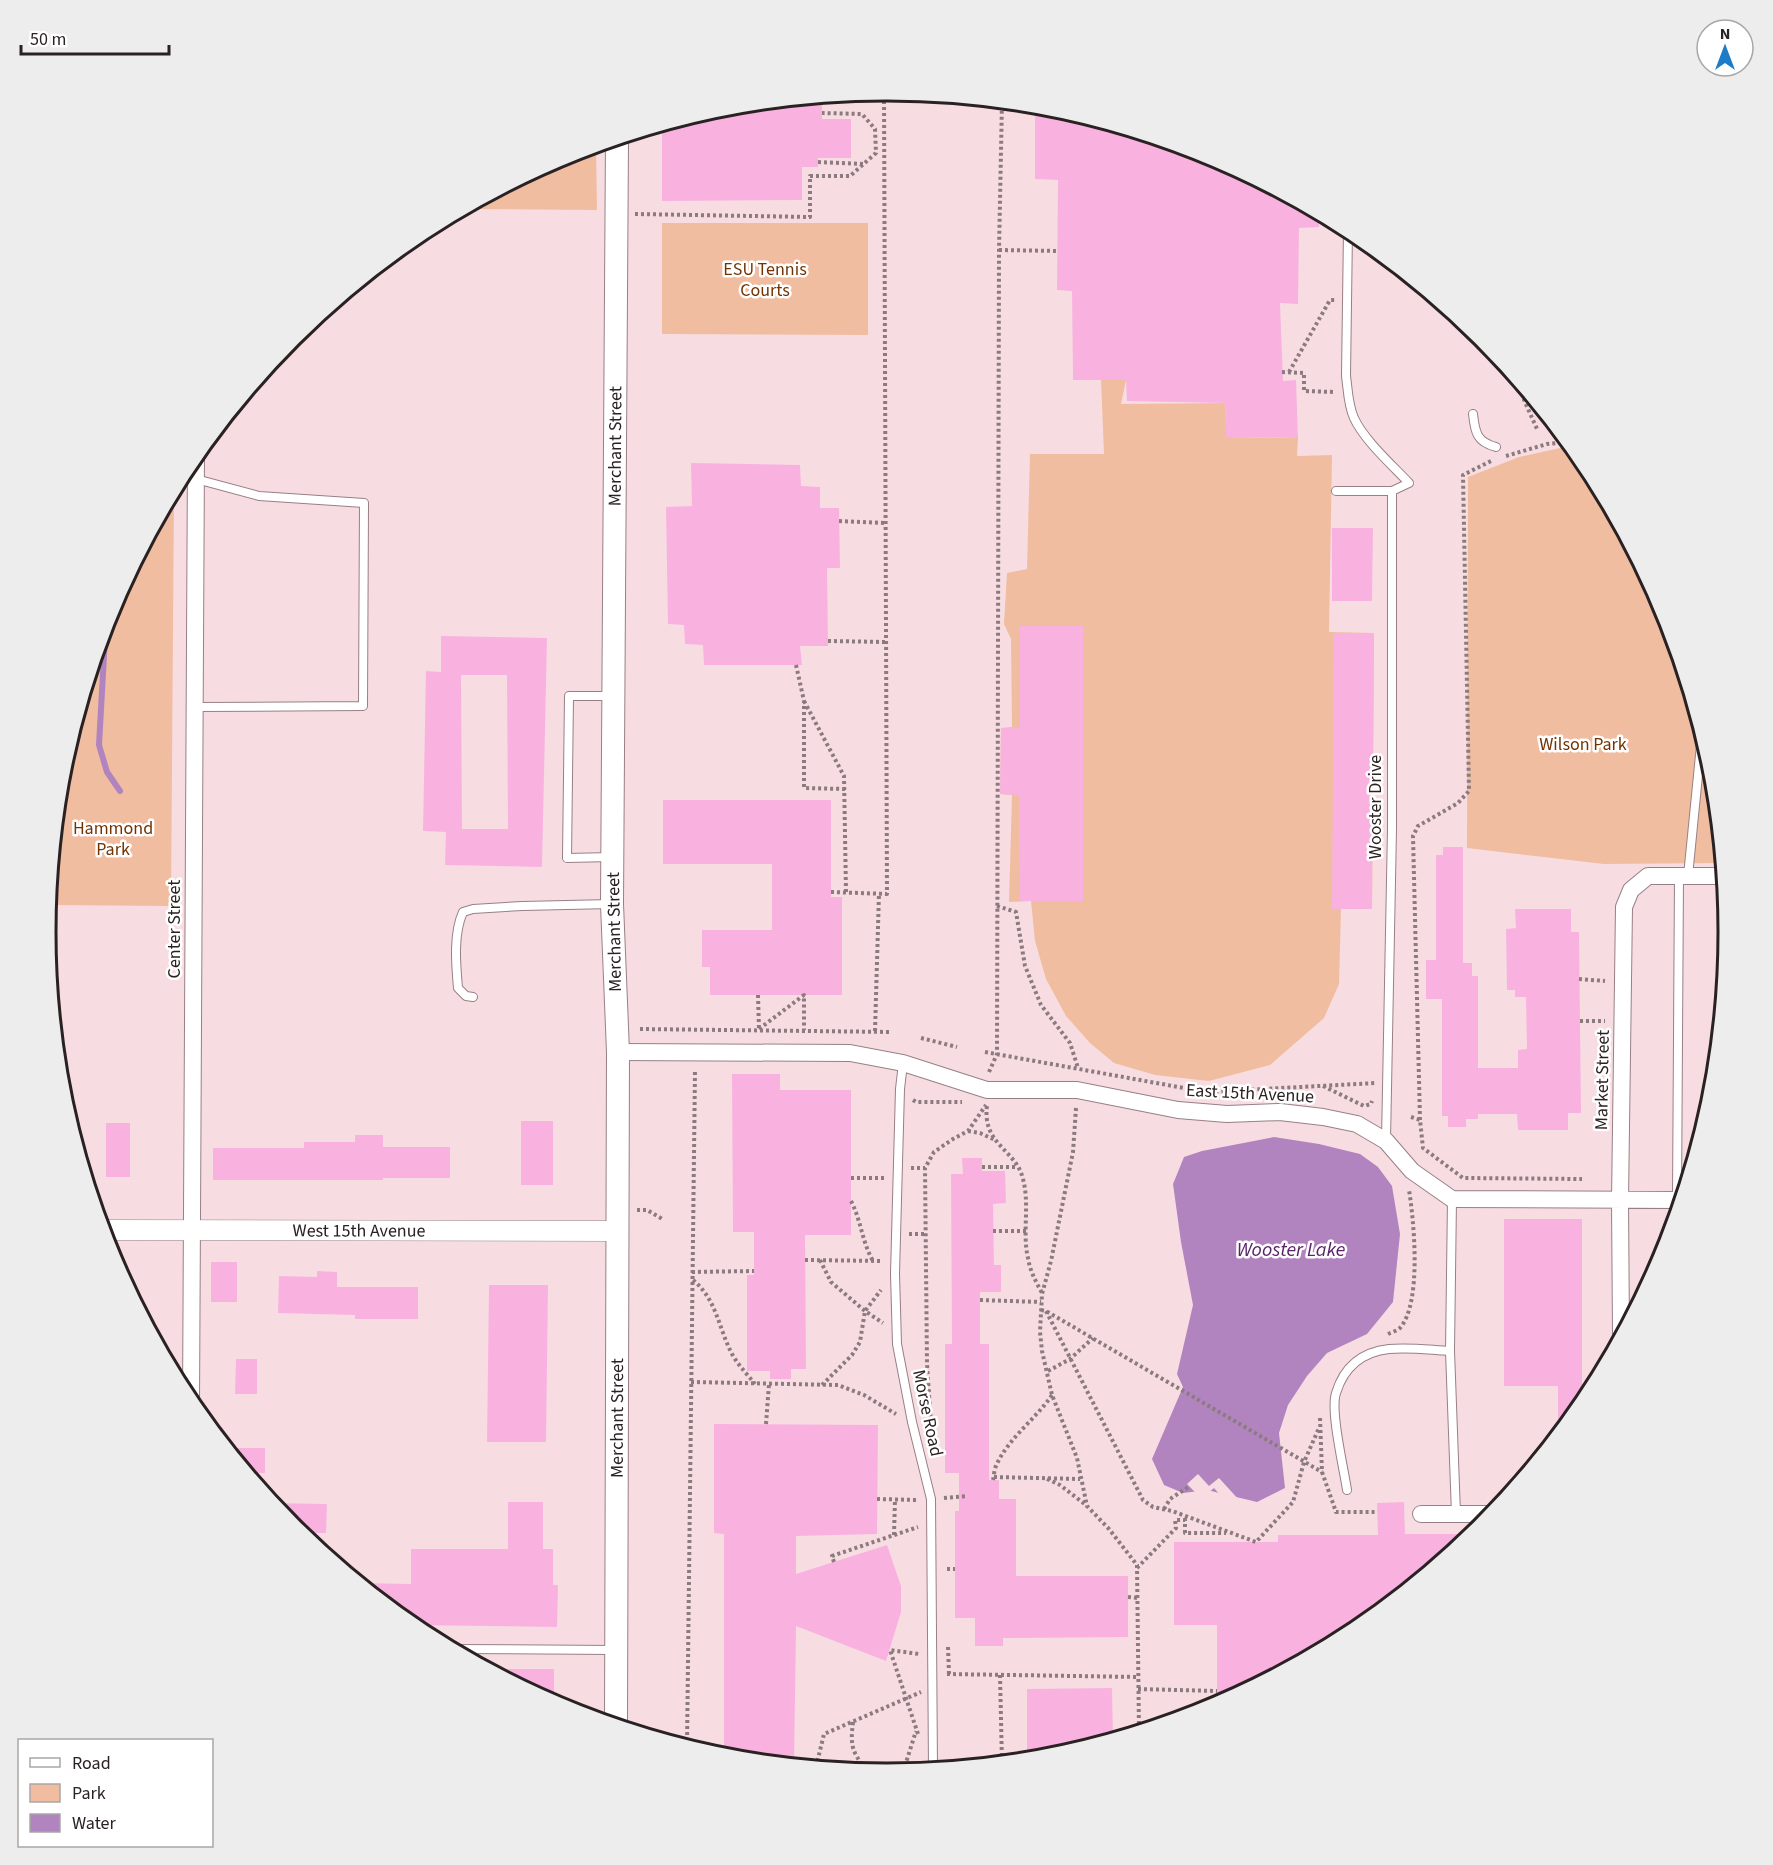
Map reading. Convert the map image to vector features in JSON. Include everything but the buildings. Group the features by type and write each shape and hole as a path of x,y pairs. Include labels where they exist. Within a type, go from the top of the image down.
{"main road":[{"name":"Merchant Street","path":"616,1718 618,1052 612,857 617,147"}],"street":[{"name":"Center Street","path":"191,1386 196,471"},
{"name":"Market Street","path":"1621,1320 1620,1200 1624,907 1631,890 1648,876 1716,876"},
{"name":"East 15th Avenue","path":"618,1052 850,1053 903,1063 987,1089 1077,1090 1178,1110 1227,1114 1280,1112 1323,1116 1357,1124 1386,1141 1412,1171 1452,1199"},
{"path":"1452,1199 1673,1200"},
{"name":"West 15th Avenue","path":"111,1230 617,1232"},
{"path":"1421,1514 1480,1514"}],"lane":[{"path":"1336,491 1392,491 1409,483 1354,419 1348,392 1348,242"},
{"path":"1473,414 1475,432 1485,444 1496,447"},
{"path":"195,707 363,706 364,503 259,496 196,479"},
{"name":"Wooster Drive","path":"1386,1141 1392,828 1392,491"},
{"path":"612,857 567,858 569,696 613,696"},
{"path":"1678,1183 1684,876 1699,758"},
{"path":"473,997 466,996 458,988 456,961 459,920 463,912 473,909 522,906 612,904"},
{"name":"Morse Road","path":"903,1063 900,1089 895,1274 897,1344 912,1422 931,1499 933,1762"},
{"path":"1452,1199 1450,1351 1456,1514"},
{"path":"1347,1490 1337,1431 1335,1395 1350,1365 1370,1354 1387,1349 1450,1351"},
{"path":"466,1649 616,1650"}],"path":[{"path":"831,892 887,894 884,101"},
{"path":"988,1072 997,1054 999,250 1002,110"},
{"path":"616,214 810,217 810,176 850,176 876,153 875,129 862,114 822,113"},
{"path":"876,140 884,140"},
{"path":"818,162 864,164"},
{"path":"999,250 1058,251"},
{"path":"1289,372 1329,300 1347,301"},
{"path":"1282,372 1304,373 1304,392 1348,392"},
{"path":"1525,401 1537,429"},
{"path":"1557,443 1493,460 1463,475 1469,791 1458,803 1418,826 1413,836 1420,1120 1423,1149 1463,1178 1585,1179"},
{"path":"839,521 886,523"},
{"path":"828,640 886,642"},
{"path":"796,665 804,701 804,788 845,789"},
{"path":"804,701 844,776 846,892"},
{"path":"875,1030 879,893"},
{"path":"997,906 1016,912 1025,966 1041,1005 1070,1043 1078,1068"},
{"path":"1579,979 1605,981"},
{"path":"758,995 759,1030"},
{"path":"759,1030 804,995 804,1030"},
{"path":"1580,1021 1606,1021"},
{"path":"640,1029 875,1030 891,1032"},
{"path":"921,1038 957,1047"},
{"path":"985,1052 1206,1092 1377,1083 1371,1104 1364,1106 1323,1086"},
{"path":"687,1739 694,1070 705,1071"},
{"path":"900,1089 916,1102 964,1102"},
{"path":"976,1102 988,1102"},
{"path":"933,1445 927,1364 925,1168 934,1152 968,1131 988,1102"},
{"path":"988,1102 986,1116 995,1140 1018,1167 1023,1178 1026,1200 1027,1257 1042,1294"},
{"path":"1076,1104 1073,1152 1042,1294 1042,1351 1052,1395 1077,1458 1087,1506"},
{"path":"1411,1116 1420,1120"},
{"path":"968,1131 980,1133 995,1140"},
{"path":"982,1167 1018,1167"},
{"path":"851,1178 886,1178"},
{"path":"1385,1336 1399,1329 1406,1317 1411,1296 1415,1252 1414,1220 1409,1189"},
{"path":"851,1200 873,1261"},
{"path":"636,1210 647,1210 664,1220"},
{"path":"993,1231 1027,1231"},
{"path":"806,1260 884,1261"},
{"path":"820,1260 831,1282 883,1323"},
{"path":"692,1272 754,1271"},
{"path":"692,1279 704,1289 732,1353 755,1384"},
{"path":"822,1385 852,1355 860,1342 865,1311 884,1287"},
{"path":"980,1300 1041,1302"},
{"path":"1041,1310 1047,1311 1322,1472"},
{"path":"1047,1311 1143,1500 1152,1507 1256,1542 1293,1502 1304,1462 1319,1428 1320,1407"},
{"path":"1048,1371 1070,1359 1093,1338"},
{"path":"691,1382 838,1385 864,1395 912,1422"},
{"path":"766,1424 770,1384"},
{"path":"1052,1395 1042,1411 1010,1444 996,1466 993,1478 1080,1479"},
{"path":"1044,1478 1060,1485 1087,1506 1110,1529 1137,1565 1139,1724"},
{"path":"1163,1509 1170,1499 1190,1486"},
{"path":"942,1491 944,1507"},
{"path":"877,1499 921,1500"},
{"path":"894,1534 895,1499"},
{"path":"1137,1569 1176,1528 1175,1520 1185,1520 1185,1533 1231,1533"},
{"path":"834,1562 832,1556 921,1525"},
{"path":"946,1557 947,1579"},
{"path":"947,1569 955,1569"},
{"path":"1128,1598 1138,1598"},
{"path":"948,1638 949,1674"},
{"path":"920,1738 890,1650 923,1655"},
{"path":"932,1674 1138,1677"},
{"path":"1000,1675 1002,1755"},
{"path":"1138,1689 1217,1691"},
{"path":"818,1760 824,1734 923,1691"},
{"path":"853,1721 850,1743 854,1756 860,1763"},
{"path":"906,1763 916,1731"}],"green space":[{"path":"596,155 597,210 478,209 519,187"},
{"name":"ESU Tennis Courts","path":"662,223 868,223 868,335 662,334"},
{"path":"1101,380 1126,380 1121,404 1225,403 1227,437 1298,438 1297,456 1332,455 1329,632 1374,633 1372,909 1341,909 1339,984 1324,1018 1270,1065 1209,1081 1155,1075 1114,1063 1090,1043 1066,1016 1046,979 1035,941 1031,901 1009,902 1012,795 1000,794 1001,728 1012,727 1011,639 1004,624 1007,573 1027,569 1030,454 1104,454"},
{"name":"Wilson Park","path":"1561,448 1606,517 1632,565 1654,614 1689,717 1702,770 1714,863 1604,864 1467,848 1468,477 1519,457"},
{"name":"Hammond Park","path":"174,506 171,906 56,905 63,824 71,770 84,717 119,614 141,565"}],"water":[{"name":"Wooster Lake","path":"1274,1137 1319,1144 1360,1154 1378,1167 1392,1186 1400,1234 1393,1302 1367,1334 1327,1353 1307,1376 1288,1405 1279,1433 1285,1488 1257,1502 1207,1490 1183,1493 1164,1485 1152,1459 1183,1387 1177,1374 1193,1305 1173,1184 1184,1157 1202,1151"}],"pier":[{"path":"1198,1474 1209,1486 1219,1478 1240,1501 1221,1496 1214,1488 1208,1493 1197,1494 1187,1484"}],"waterway":[{"path":"104,654 99,745 107,772 120,791"}]}
